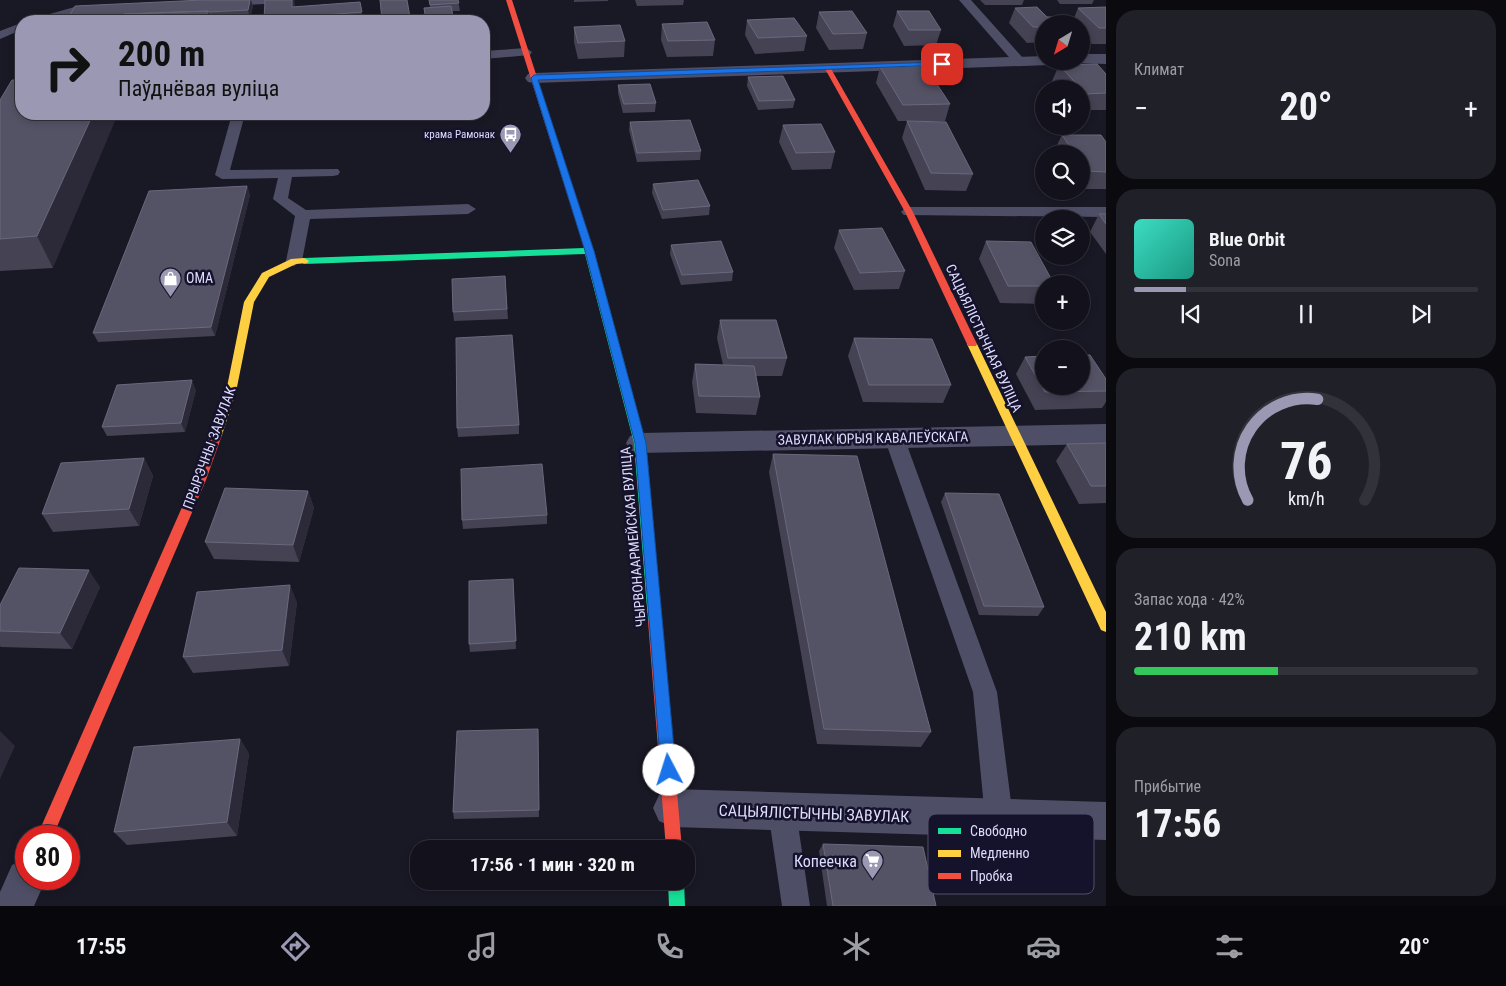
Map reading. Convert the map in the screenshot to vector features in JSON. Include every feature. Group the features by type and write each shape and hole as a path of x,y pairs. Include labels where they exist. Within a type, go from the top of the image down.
{"main road":[{"name":"ЧЫРВОНААРМЕЙСКАЯ ВУЛІЦА","path":"509,0 589,251 640,443 674,840"},
{"name":"САЦЫЯЛІСТЫЧНАЯ ВУЛІЦА","path":"827,67 909,212 1106,626"},
{"name":"ПРЫРЭЧНЫ ЗАВУЛАК","path":"50,825 200,480 231,392 249,302 265,275 294,261 589,251"},
{"path":"676,890 677,906"}],"street":[{"path":"1090,59 1106,58"},
{"path":"534,78 1035,60"},
{"name":"ЗАВУЛАК ЮРЫЯ КАВАЛЕЎСКАГА","path":"640,443 1013,434 1106,434"},
{"name":"САЦЫЯЛІСТЫЧНЫ ЗАВУЛАК","path":"672,808 928,816"},
{"path":"14,906 21,890"}],"lane":[{"path":"212,3 289,0"},
{"path":"964,0 1019,61"},
{"path":"57,15 78,9 116,8"},
{"path":"0,35 15,29"},
{"path":"490,55 526,52"},
{"path":"236,120 222,175 333,172"},
{"path":"286,173 280,199 303,215 468,209"},
{"path":"909,212 1106,212"},
{"path":"294,261 303,215"},
{"path":"894,437 985,692 999,814"},
{"path":"782,812 796,906"}],"building":[{"path":"203,0 250,0 248,10 124,15 70,15 75,6"},
{"path":"265,0 292,0 292,7 360,2 362,12 325,15 264,15"},
{"path":"380,0 407,0 410,15 382,15"},
{"path":"429,0 458,0 459,3 430,5"},
{"path":"451,6 453,15 425,15 424,8"},
{"path":"1037,7 1045,15 1035,15 1035,27 1033,27 1015,8"},
{"path":"1106,7 1106,28 1099,28 1090,19 1090,15 1085,15 1078,8"},
{"path":"208,11 206,15 124,14"},
{"path":"852,11 867,33 833,34 819,12"},
{"path":"897,11 929,11 941,30 909,30"},
{"path":"794,18 807,36 758,38 747,20"},
{"path":"707,22 715,40 668,41 662,24"},
{"path":"620,25 625,41 578,43 574,27"},
{"path":"1090,64 1097,64 1106,74 1106,93 1090,94 1090,80 1073,80 1064,70 1090,70"},
{"path":"925,66 950,104 903,105 880,67"},
{"path":"783,76 795,100 759,101 748,77"},
{"path":"12,80 15,80 15,120 90,120 37,236 0,239 0,100"},
{"path":"650,84 656,103 624,104 618,85"},
{"path":"690,120 701,151 637,153 630,122"},
{"path":"907,121 946,122 973,174 931,173"},
{"path":"821,124 835,152 796,153 783,125"},
{"path":"1062,135 1101,135 1106,142 1106,172 1090,171 1090,145 1069,145"},
{"path":"698,180 710,206 663,210 653,184"},
{"name":"ОМА","path":"247,186 211,327 93,333 149,191"},
{"path":"1099,214 1106,214 1106,224"},
{"path":"882,228 905,271 860,273 839,230"},
{"path":"721,241 733,272 682,275 671,245"},
{"path":"986,241 1031,242 1035,249 1035,265 1044,265 1049,275 1035,275 1035,286 1008,286"},
{"path":"505,276 507,309 453,312 452,279"},
{"path":"720,320 776,320 787,358 728,358"},
{"path":"512,335 519,425 457,428 456,338"},
{"path":"854,338 932,339 951,385 869,385"},
{"path":"1090,355 1106,379 1106,391 1090,391"},
{"path":"1035,356 1035,374 1025,357"},
{"path":"695,364 754,366 760,397 699,396"},
{"path":"192,380 181,423 102,427 117,385"},
{"path":"1106,443 1106,486 1091,486 1067,444"},
{"path":"773,454 857,456 931,732 824,729"},
{"path":"144,458 129,509 42,514 61,463"},
{"path":"542,464 547,515 462,520 461,469"},
{"path":"225,488 308,491 293,545 205,542"},
{"path":"945,493 999,494 1044,607 984,606"},
{"path":"19,568 89,570 60,633 0,631 0,605"},
{"path":"513,579 516,641 469,644 469,581"},
{"path":"290,585 282,650 183,657 197,592"},
{"path":"538,729 539,810 453,812 457,731"},
{"path":"240,739 227,822 114,832 134,747"},
{"name":"Копеечка","path":"823,844 923,847 928,870 928,894 933,894 936,906 833,906"}],"traffic: fast":[{"path":"587,244 640,443 655,621"},
{"path":"304,261 589,251"},
{"path":"676,890 677,906"}],"traffic: slow":[{"path":"216,435 231,392 249,302 265,275 294,261 304,261"},
{"path":"972,344 1106,626"}],"traffic: jam":[{"path":"509,0 587,244"},
{"path":"827,67 909,212 972,344"},
{"path":"50,825 200,480 216,435"},
{"path":"655,621 673,840"}],"place":[{"name":"крама Рамонак","path":"511,153"},
{"name":"ОМА","path":"170,297"},
{"name":"Копеечка","path":"873,880"}],"route":[{"path":"669,770 640,443 589,251 534,78 942,64"}]}
